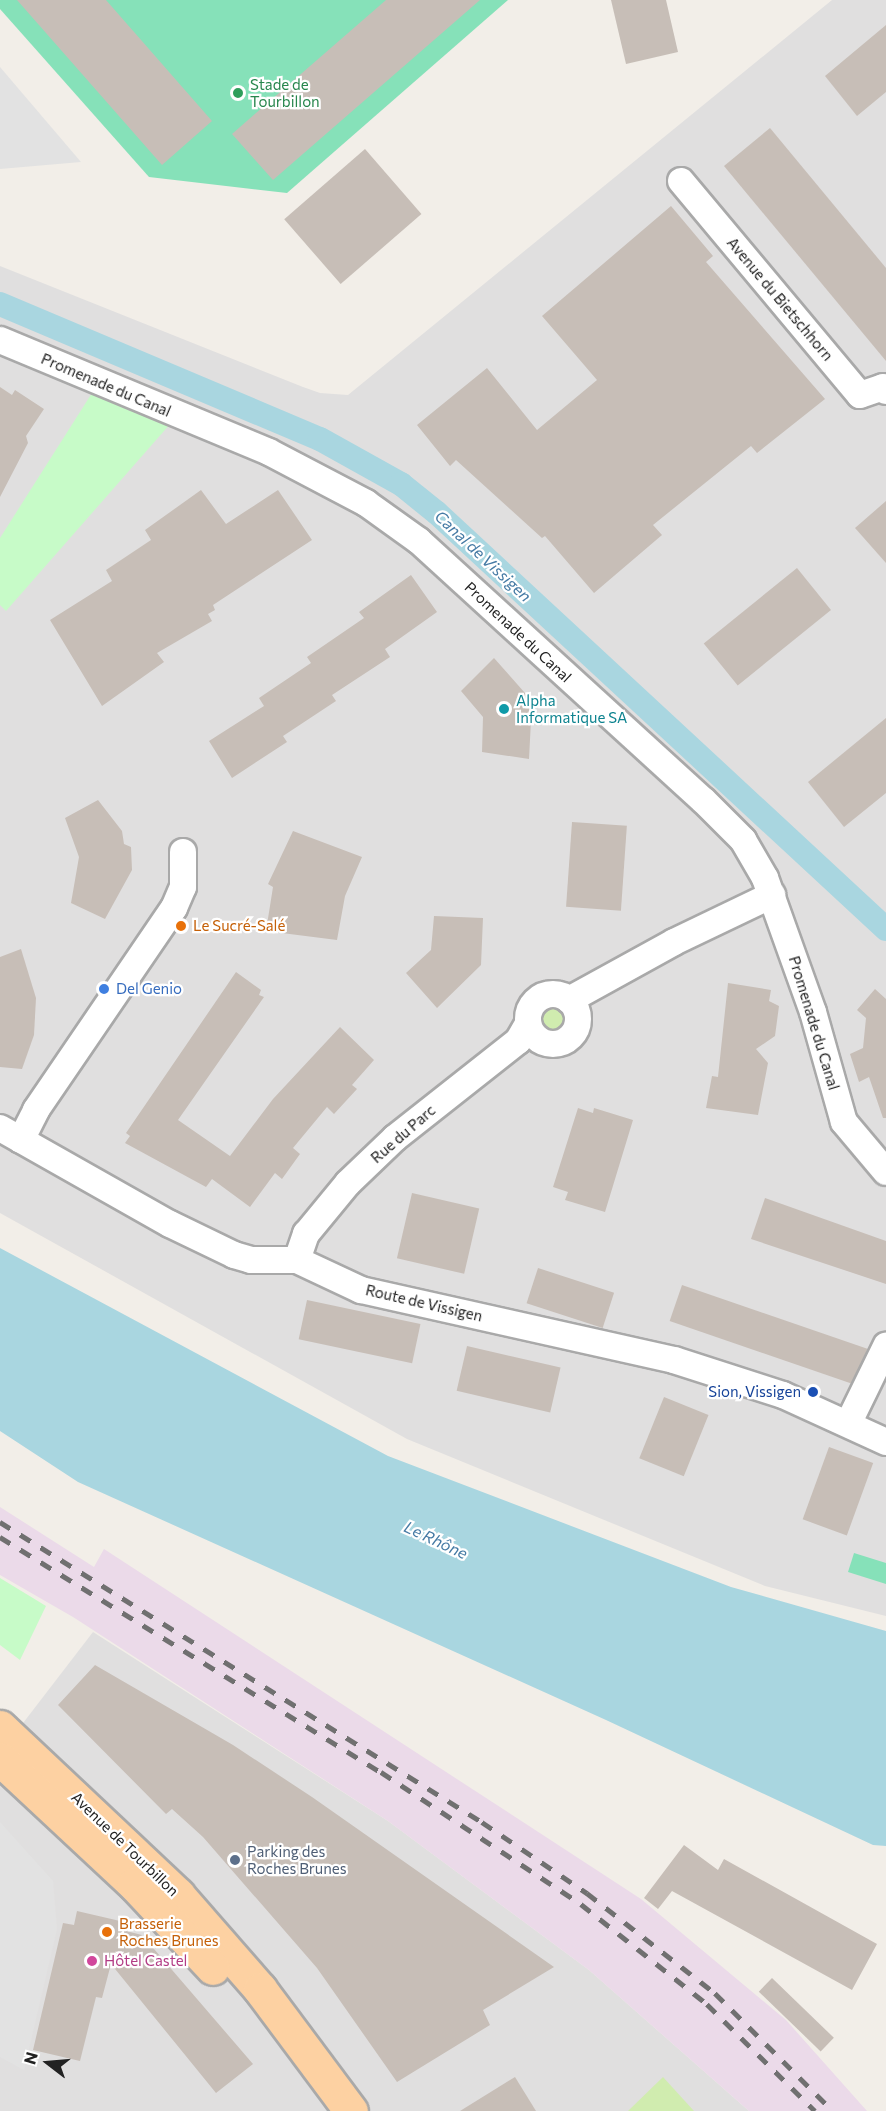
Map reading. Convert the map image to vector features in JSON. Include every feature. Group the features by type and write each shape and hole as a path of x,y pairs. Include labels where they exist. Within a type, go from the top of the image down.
{"main road":[{"name":"Avenue de Tourbillon","path":"0,1727 178,1895 260,1989 351,2111"},
{"name":"Avenue de Tourbillon","path":"0,1759 134,1884 194,1947 325,2111"}],"street":[{"name":"Avenue du Bietschhorn","path":"681,181 860,395 883,387 886,391"},
{"name":"Promenade du Canal","path":"0,340 269,452 350,494 401,527 734,830 754,856 772,895 813,1012 844,1122 886,1172"},
{"name":"Route de Vissigen","path":"183,852 183,887 174,908 36,1110 10,1134 223,1251 250,1260 297,1260 361,1290 674,1360 783,1395 849,1422 886,1442"},
{"path":"528,1024 545,1043 569,1038 578,1015 569,1000 674,942 772,895"},
{"name":"Rue du Parc","path":"297,1260 306,1234 348,1183 395,1138 518,1041 528,1024 530,1008 540,997 555,994 569,1000"},
{"path":"849,1422 886,1346"}],"shaded area":[{"path":"832,0 886,0 886,1616 765,1586 407,1439 0,1213 0,266 303,387 320,393 348,395"},
{"path":"0,67 81,162 0,169"},
{"path":"0,1507 94,1567 104,1549 641,1899 786,2020 867,2111 749,2111 589,1970 388,1821 73,1617 0,1575"},
{"path":"93,1632 388,1821 589,1970 749,2111 0,2111 0,1753"},
{"path":"0,1822 53,1881 57,1929 24,2070 0,2057"}],"green space":[{"name":"Stade de Tourbillon","path":"0,0 508,0 287,193 149,177 0,9"},
{"path":"92,393 171,423 6,611 0,605 0,538"},
{"path":"552,1006 561,1010 565,1019 561,1028 552,1032 543,1028 539,1019 543,1010"},
{"path":"854,1553 886,1563 886,1584 848,1572"},
{"path":"0,1578 46,1606 20,1660 0,1645"},
{"path":"663,2077 694,2111 628,2111"}],"water":[{"name":"Le Rhône","path":"0,1248 388,1456 731,1587 886,1631 886,1846 873,1845 606,1720 78,1482 0,1431"}],"building":[{"path":"17,0 106,0 212,121 162,165"},
{"path":"386,0 480,0 273,180 232,134"},
{"path":"611,0 666,0 678,52 626,64"},
{"path":"886,25 886,92 857,116 825,76"},
{"path":"770,128 886,268 886,361 724,166"},
{"path":"365,149 421,214 341,284 284,219"},
{"path":"671,206 713,256 706,262 825,399 757,453 751,446 653,525 662,535 594,593 545,536 542,538 456,460 450,466 417,425 487,368 537,430 597,380 542,316"},
{"path":"0,387 12,395 15,390 44,409 26,436 28,443 0,497"},
{"path":"201,490 226,524 278,490 312,540 213,605 215,610 208,614 212,621 157,653 164,662 102,706 50,620 112,581 106,570 151,540 145,530"},
{"path":"886,501 886,563 855,528"},
{"path":"797,568 831,610 738,685 704,644"},
{"path":"411,575 437,612 385,649 390,657 332,695 336,701 283,736 287,742 232,778 209,741 264,706 259,698 311,663 307,657 364,618 359,612"},
{"name":"Alpha Informatique SA","path":"494,658 532,701 529,759 482,752 483,717 461,691"},
{"path":"886,718 886,793 844,827 808,782"},
{"path":"98,800 122,831 124,844 131,847 132,870 105,919 71,903 79,857 65,818"},
{"path":"572,822 627,826 621,911 566,907"},
{"path":"293,831 362,857 345,896 337,940 266,931 273,887 268,884"},
{"path":"434,916 483,918 481,965 437,1008 406,973 431,950"},
{"path":"21,949 36,998 34,1035 22,1069 0,1067 0,957"},
{"path":"236,972 261,990 259,995 264,997 178,1120 230,1156 273,1099 340,1027 374,1060 352,1085 357,1089 334,1114 327,1107 293,1148 300,1154 282,1179 275,1173 250,1207 212,1179 206,1187 125,1143 130,1136 126,1133"},
{"path":"728,983 771,990 769,1001 779,1006 775,1036 756,1049 768,1063 758,1115 706,1108 712,1076 718,1077"},
{"path":"875,989 886,999 886,1118 883,1118 869,1077 859,1082 850,1054 863,1048 866,1018 857,1010"},
{"path":"578,1108 593,1113 594,1108 633,1120 605,1212 565,1200 568,1192 553,1187"},
{"path":"412,1193 479,1209 464,1274 397,1258"},
{"path":"765,1198 886,1241 886,1284 751,1239"},
{"path":"538,1268 614,1293 603,1328 527,1303"},
{"path":"682,1285 867,1349 855,1385 670,1321"},
{"path":"307,1300 420,1324 412,1363 299,1339"},
{"path":"467,1346 561,1368 550,1412 457,1391"},
{"path":"664,1397 709,1415 684,1476 639,1458"},
{"path":"829,1447 873,1463 847,1535 803,1519"},
{"path":"95,1665 233,1745 312,1797 554,1967 483,2010 490,2025 397,2082 317,1968 203,1837 172,1809 166,1814 58,1705"},
{"path":"684,1845 718,1870 724,1859 877,1944 852,1990 672,1891 658,1909 644,1898"},
{"path":"77,1911 120,1921 118,1929 142,1935 253,2064 216,2093 111,1964 102,1998 96,1997 80,2061 33,2050 63,1923 74,1925"},
{"path":"772,1978 834,2038 821,2051 759,1992"},
{"path":"515,2077 536,2111 460,2111"}],"waterway":[{"name":"Canal de Vissigen","path":"0,304 320,439 401,484 437,513 886,929"}],"railway":[{"path":"0,1522 482,1822 587,1893 715,1993 833,2111"},
{"path":"0,1537 381,1772 581,1904 707,2004 815,2111"}],"place":[{"name":"Stade de Tourbillon","path":"238,93"},
{"name":"Alpha Informatique SA","path":"504,709"},
{"name":"Le Sucré-Salé","path":"181,926"},
{"name":"Del Genio","path":"104,989"},
{"name":"Sion, Vissigen","path":"813,1392"},
{"name":"Parking des Roches Brunes","path":"235,1860"},
{"name":"Brasserie Roches Brunes","path":"107,1932"},
{"name":"Hôtel Castel","path":"92,1961"}]}
